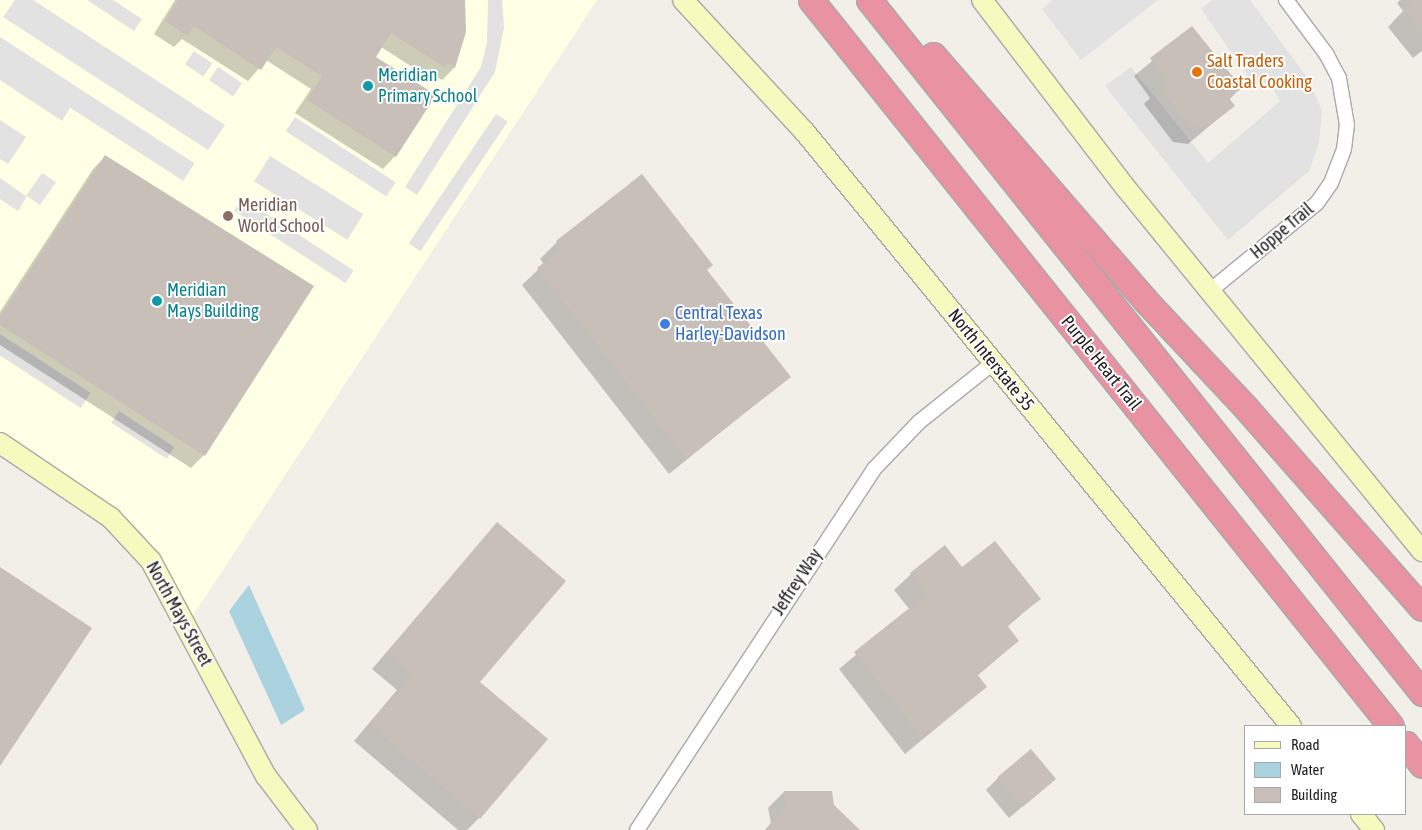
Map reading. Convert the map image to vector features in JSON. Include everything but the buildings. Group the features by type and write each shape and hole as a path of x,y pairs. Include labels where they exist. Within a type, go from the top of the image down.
{"highway":[{"name":"Purple Heart Trail","path":"811,0 1390,725"},
{"path":"869,0 1422,693"},
{"path":"884,0 1138,293 1246,408 1422,608"},
{"path":"1407,745 1422,765"}],"main road":[{"name":"North Interstate 35","path":"683,0 804,131 1290,725"},
{"path":"982,0 1125,187 1211,290 1422,551"},
{"name":"North Mays Street","path":"0,443 111,518 151,561 266,776 307,830"}],"street":[{"name":"Hoppe Trail","path":"1211,290 1317,202 1331,183 1344,149 1347,125 1339,78 1327,55 1286,0"},
{"name":"Jeffrey Way","path":"637,830 874,469 919,422 993,363"}],"shaded area":[{"name":"Meridian World School","path":"0,0 597,0 192,617 170,572 142,533 113,507 0,432"},
{"path":"15,0 33,0 225,125 208,150 3,17"},
{"path":"87,0 113,0 142,19 134,31"},
{"path":"488,0 502,0 504,28 495,72 417,195 405,187 481,67 487,42"},
{"path":"1053,0 1158,0 1081,60 1042,9"},
{"path":"1212,0 1250,0 1309,80 1322,111 1319,143 1309,171 1228,240 1105,86 1131,67 1208,163 1280,101 1269,81 1256,88 1201,9"},
{"path":"0,37 195,163 183,181 0,62"},
{"path":"194,51 212,63 203,77 185,64"},
{"path":"0,60 71,106 62,121 0,80"},
{"path":"218,67 242,83 233,96 209,80"},
{"path":"496,114 508,122 420,251 409,243"},
{"path":"295,117 396,182 386,197 286,131"},
{"path":"0,120 26,137 8,164 0,159"},
{"path":"270,156 363,214 347,240 254,181"},
{"path":"42,173 56,182 40,205 27,196 18,211 0,199 0,178 26,196"},
{"path":"242,198 354,270 345,283 234,211"},
{"path":"0,334 91,393 81,408 0,355"},
{"path":"119,411 174,447 167,459 111,423"}],"water":[{"path":"249,585 305,710 281,725 229,611"}],"place":[{"name":"Salt Traders Coastal Cooking","path":"1197,72"},
{"name":"Meridian Primary School","path":"368,86"},
{"name":"Meridian World School","path":"228,216"},
{"name":"Meridian Mays Building","path":"157,301"},
{"name":"Central Texas Harley-Davidson","path":"665,324"}]}
